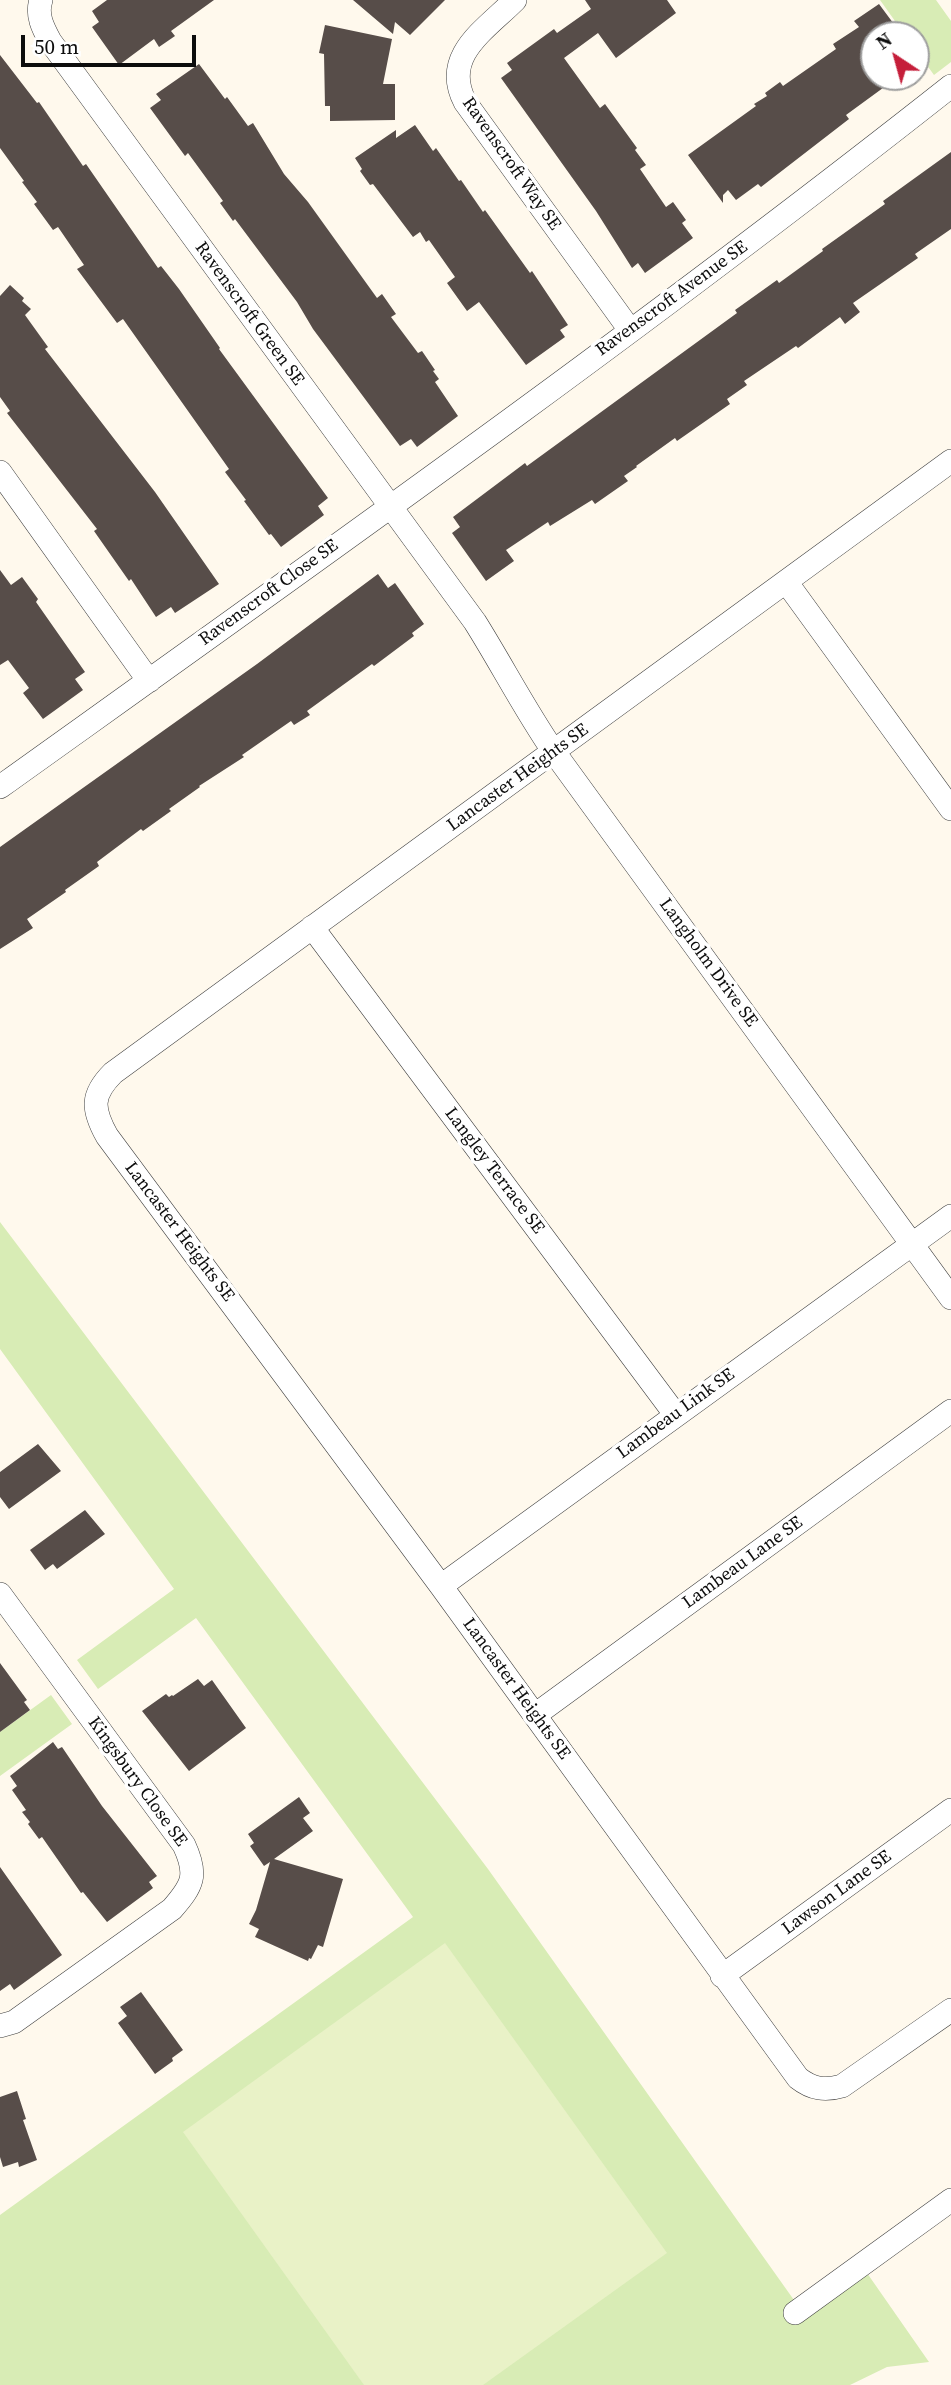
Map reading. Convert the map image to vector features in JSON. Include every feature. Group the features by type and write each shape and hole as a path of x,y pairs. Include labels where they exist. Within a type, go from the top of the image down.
{"street":[{"name":"Ravenscroft Green SE","path":"41,0 38,7 41,26 50,41 475,622"},
{"name":"Ravenscroft Way SE","path":"515,0 468,46 458,62 458,89 464,102 630,330"},
{"name":"Ravenscroft Avenue SE","path":"390,506 797,207 951,86"},
{"name":"Lancaster Heights SE","path":"951,461 113,1073 98,1090 95,1106 99,1122 107,1136 536,1715 790,2070 807,2085 831,2090 856,2079 951,2010"},
{"path":"0,472 149,681"},
{"name":"Ravenscroft Close SE","path":"0,787 390,506"},
{"path":"787,583 951,809"},
{"name":"Langholm Drive SE","path":"475,622 525,709 554,752 951,1298"},
{"name":"Langley Terrace SE","path":"312,927 675,1415"},
{"name":"Lambeau Link SE","path":"441,1586 951,1216"},
{"name":"Lambeau Lane SE","path":"536,1715 951,1411"},
{"name":"Kingsbury Close SE","path":"0,1594 184,1844 191,1859 193,1878 187,1891 172,1909 14,2022 0,2026"},
{"name":"Lawson Lane SE","path":"722,1976 951,1810"},
{"path":"795,2313 951,2200"}],"green space":[{"path":"880,0 936,0 951,21 951,62 934,75 930,69 930,21 895,21"},
{"path":"0,1222 488,1869 806,2317 867,2273 929,2362 887,2367 850,2385 0,2385 0,2215 413,1917 196,1618 98,1689 77,1660 174,1589 0,1349"},
{"path":"51,1695 72,1724 0,1776 0,1732"},
{"path":"445,1943 667,2253 483,2385 364,2385 183,2132"}],"building":[{"path":"107,0 214,0 171,31 175,36 159,47 154,39 119,65 92,27 99,22 92,11"},
{"path":"353,0 445,0 410,35 395,22 393,34"},
{"path":"585,0 667,0 676,13 616,58 598,33 564,58 600,108 605,104 637,148 635,150 646,165 640,169 666,207 673,202 686,220 682,223 693,238 645,273 638,263 632,268 596,211 501,78 512,70 507,63 554,29 557,33 591,9"},
{"path":"879,4 892,21 860,21 860,91 879,91 846,115 849,119 761,187 758,184 736,200 728,190 723,195 723,203 688,155 756,106 754,104 767,96 765,93 780,82 783,86 836,49 833,44 859,27 854,21"},
{"path":"325,25 392,39 383,84 395,84 395,120 330,121 330,106 325,106 324,54 319,53"},
{"path":"0,55 37,103 39,102 83,166 86,164 158,268 161,266 179,289 219,349 328,498 318,506 324,515 281,547 244,501 246,500 225,472 229,469 123,319 117,323 77,269 84,265 58,227 53,230 34,204 37,202 0,148"},
{"path":"199,64 248,126 253,123 284,174 308,202 377,298 382,294 396,314 391,317 418,353 422,351 435,370 433,371 439,379 435,382 458,416 417,447 411,439 400,446 313,329 297,302 235,219 233,221 220,203 223,201 188,153 185,156 150,108 161,100 156,94"},
{"path":"415,125 433,151 436,148 483,212 485,210 530,273 532,271 568,325 560,330 565,337 526,365 479,302 467,311 447,283 455,277 429,240 426,242 420,232 413,237 360,171 362,169 355,158 396,130 396,138"},
{"path":"951,152 951,229 915,254 918,258 853,303 860,312 845,324 840,317 798,348 796,346 744,381 747,385 727,399 730,404 636,466 624,476 628,481 595,504 592,500 550,526 548,522 506,550 514,561 486,581 452,533 460,527 453,517 737,313 735,310 823,251 822,249 885,204 883,201"},
{"path":"10,285 31,309 25,315 48,347 45,349 155,492 219,584 175,613 171,607 156,617 94,531 97,529 7,413 10,411 0,397 0,296"},
{"path":"0,570 11,585 22,577 38,599 36,602 85,672 75,679 83,690 43,719 23,693 29,688 8,660 0,665"},
{"path":"378,574 388,588 395,583 424,624 412,633 414,636 307,711 310,715 294,725 291,721 242,755 244,757 199,786 169,809 171,811 143,831 141,829 97,862 99,866 27,919 33,928 0,949 0,847 257,664"},
{"path":"38,1444 61,1471 9,1509 0,1497 0,1472"},
{"path":"85,1510 105,1534 57,1569 53,1564 45,1570 30,1550"},
{"path":"0,1663 27,1700 24,1702 30,1710 0,1732"},
{"path":"198,1679 204,1686 212,1680 246,1728 189,1771 142,1711 166,1694 173,1696"},
{"path":"53,1742 58,1749 62,1747 102,1806 157,1876 149,1882 153,1888 107,1922 83,1892 81,1893 42,1837 39,1839 28,1824 30,1822 22,1812 26,1810 12,1790 17,1786 10,1776"},
{"path":"299,1797 310,1813 303,1818 313,1831 274,1859 343,1879 323,1947 318,1945 308,1961 255,1937 259,1929 249,1924 256,1910 270,1862 264,1866 250,1846 254,1843 248,1834"},
{"path":"0,1867 62,1955 14,1990 10,1984 0,1991"},
{"path":"141,1992 183,2050 155,2074 118,2023 127,2016 120,2007"},
{"path":"17,2091 26,2119 23,2120 37,2160 19,2167 18,2162 3,2167 0,2157 0,2097"}]}
